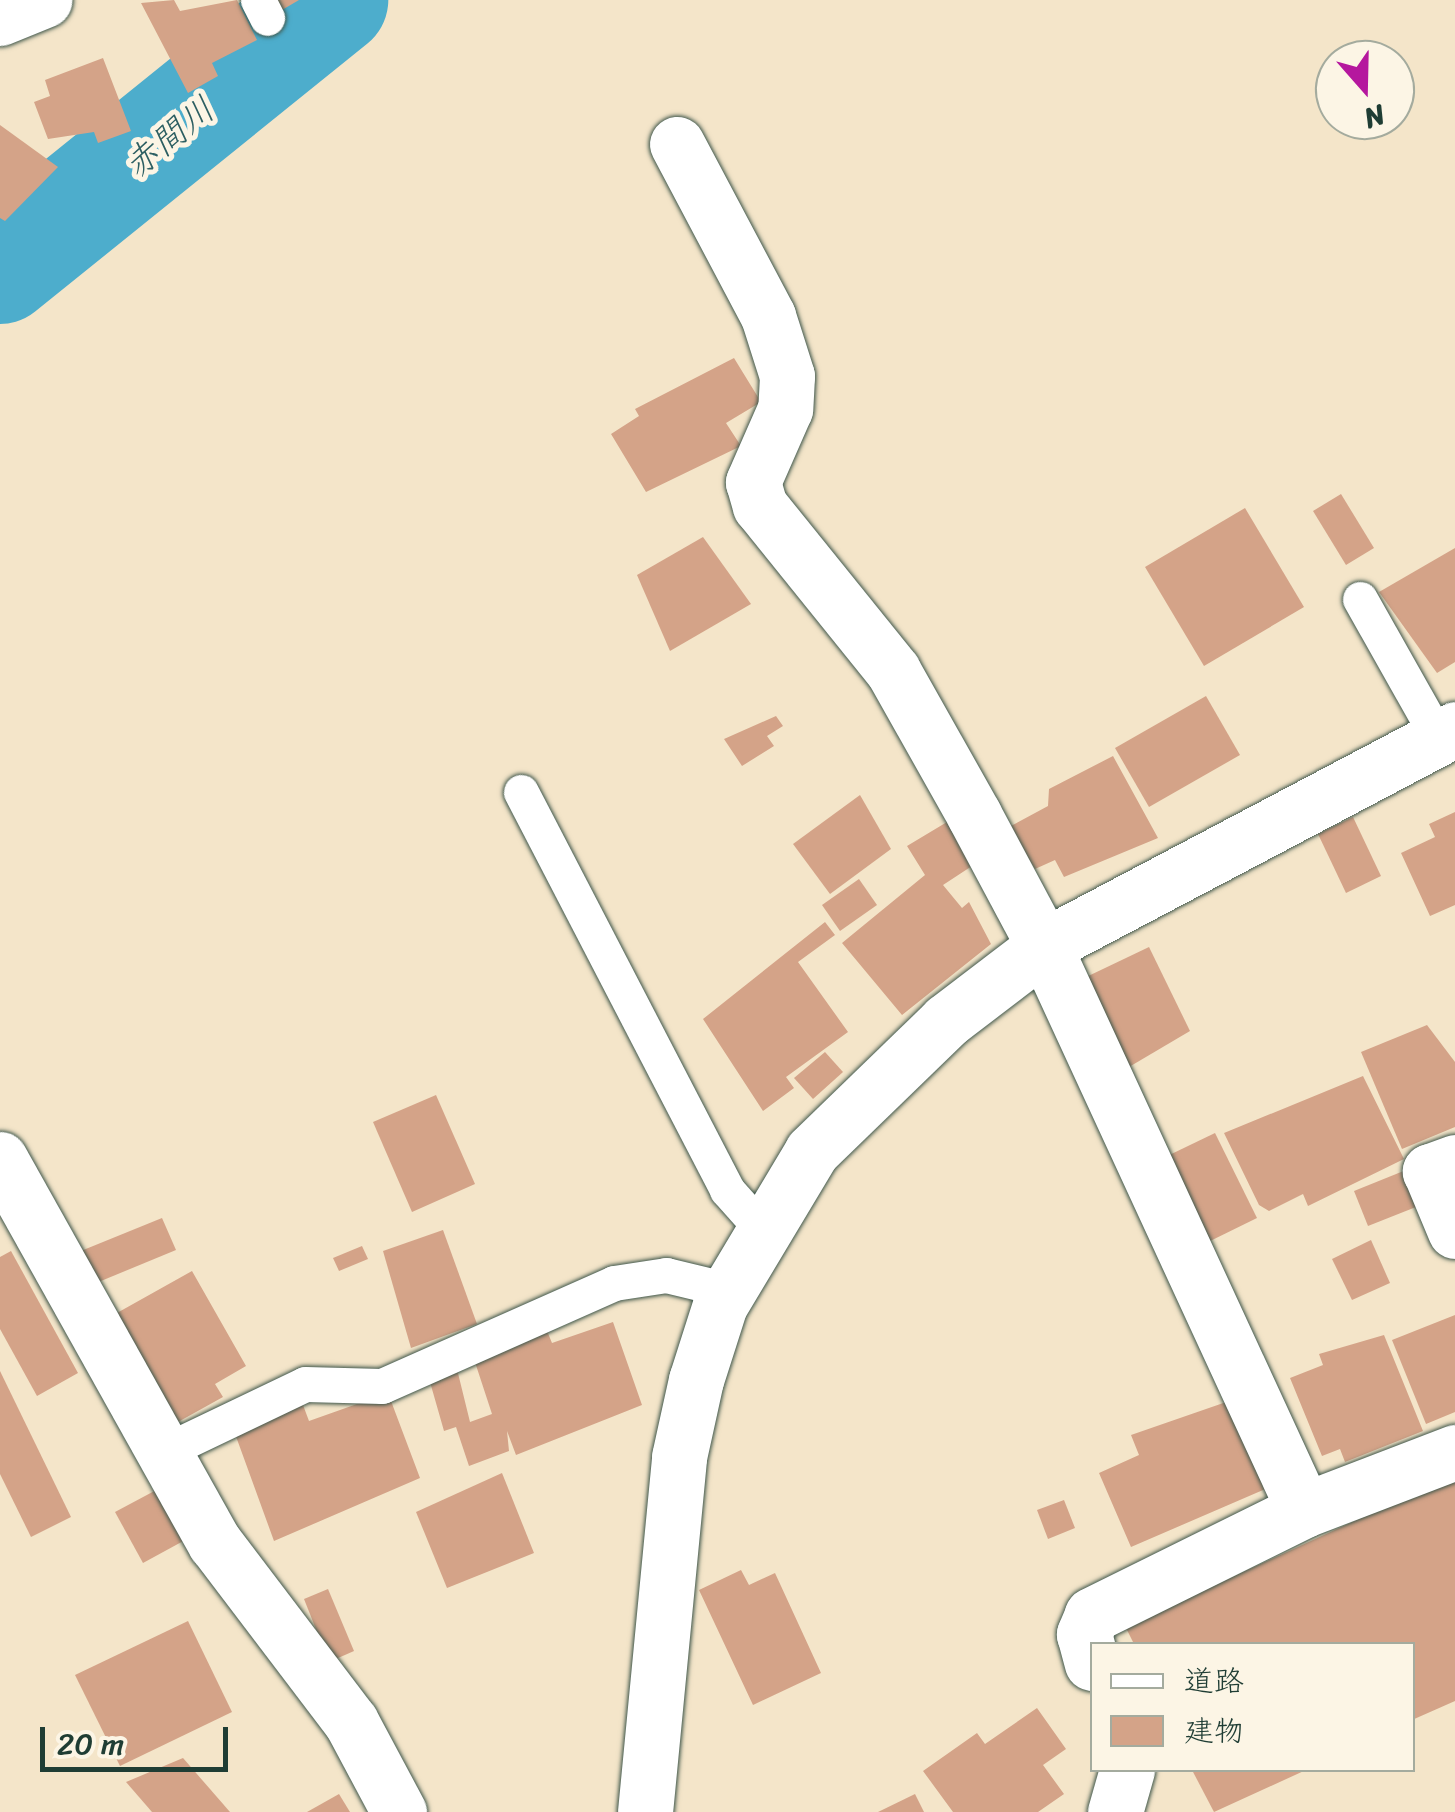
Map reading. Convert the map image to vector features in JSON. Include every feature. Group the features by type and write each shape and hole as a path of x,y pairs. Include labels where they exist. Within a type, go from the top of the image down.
{"street":[{"path":"0,18 44,0"},
{"path":"677,144 768,316 788,376 785,409 754,482 760,506 893,671 1044,946 1304,1510"},
{"path":"645,1812 679,1457 728,1290 761,1228 812,1151 876,1086 1044,946 1447,734"},
{"path":"0,1159 215,1543 351,1722 399,1812"},
{"path":"1455,1162 1430,1171 1455,1231"},
{"path":"1090,1656 1084,1634 1092,1615 1304,1510 1455,1452"},
{"path":"1114,1812 1126,1772"}],"lane":[{"path":"1360,600 1447,734"},
{"path":"521,792 727,1190 761,1228"},
{"path":"163,1452 305,1384 382,1386 614,1283 666,1275 728,1290"}],"building":[{"path":"174,0 180,11 237,0 257,40 212,63 218,76 188,93 141,3"},
{"path":"276,0 299,0 282,10"},
{"path":"103,58 131,131 98,143 94,132 48,139 34,102 50,96 45,80"},
{"path":"0,125 58,167 5,221 0,218"},
{"path":"734,358 761,402 726,423 741,446 646,492 611,434 639,416 635,409"},
{"path":"1341,494 1374,548 1346,565 1313,511"},
{"path":"1245,508 1304,607 1204,666 1145,567"},
{"path":"703,537 751,604 670,651 637,575"},
{"path":"1455,548 1455,662 1437,673 1379,592"},
{"path":"1206,696 1240,755 1149,807 1115,748"},
{"path":"776,716 783,726 767,736 774,746 742,766 724,739"},
{"path":"1113,756 1158,838 1064,877 1055,860 1035,869 1009,827 1048,806 1049,789"},
{"path":"860,795 891,849 830,894 793,844"},
{"path":"1455,812 1455,905 1430,916 1401,853 1435,837 1429,824"},
{"path":"1353,817 1381,876 1346,893 1318,834"},
{"path":"947,822 972,866 943,885 962,908 969,902 991,944 902,1015 842,943 925,875 907,846"},
{"path":"859,879 877,905 840,931 822,905"},
{"path":"825,922 835,935 798,962 848,1032 786,1077 794,1088 763,1111 703,1019"},
{"path":"1149,947 1190,1031 1129,1067 1082,979"},
{"path":"1427,1025 1455,1062 1455,1127 1402,1149 1361,1052"},
{"path":"825,1052 843,1072 813,1099 794,1078"},
{"path":"1363,1076 1404,1159 1308,1206 1303,1194 1269,1211 1259,1205 1224,1133"},
{"path":"436,1095 475,1184 412,1212 373,1122"},
{"path":"1215,1133 1257,1218 1202,1245 1161,1159"},
{"path":"1406,1170 1421,1205 1368,1226 1354,1191"},
{"path":"162,1218 176,1250 84,1288 71,1255"},
{"path":"443,1230 477,1324 411,1348 383,1251"},
{"path":"1371,1240 1390,1283 1352,1300 1332,1259"},
{"path":"362,1246 368,1259 339,1271 333,1258"},
{"path":"11,1251 78,1373 37,1396 0,1329 0,1257"},
{"path":"192,1271 246,1366 215,1384 223,1397 169,1427 108,1318"},
{"path":"1455,1315 1455,1412 1426,1424 1392,1340"},
{"path":"613,1322 642,1405 516,1455 507,1431 509,1451 469,1466 456,1427 444,1431 428,1375 456,1365 470,1422 492,1414 471,1350 545,1326 552,1343"},
{"path":"1384,1335 1423,1431 1345,1462 1340,1449 1322,1456 1290,1378 1323,1365 1319,1354"},
{"path":"0,1371 71,1517 31,1537 0,1474"},
{"path":"388,1393 420,1478 274,1541 234,1431 303,1405 309,1421"},
{"path":"1232,1400 1270,1487 1131,1547 1099,1473 1139,1455 1131,1435"},
{"path":"502,1473 534,1553 447,1588 416,1512"},
{"path":"1455,1475 1455,1701 1415,1719 1415,1642 1133,1642 1125,1626"},
{"path":"160,1488 187,1539 143,1563 115,1512"},
{"path":"1064,1500 1075,1528 1048,1539 1037,1510"},
{"path":"741,1570 749,1585 775,1573 821,1673 753,1705 699,1590"},
{"path":"328,1589 354,1651 329,1662 304,1599"},
{"path":"188,1621 232,1712 120,1766 75,1675"},
{"path":"1037,1708 1066,1749 1043,1765 1064,1794 1038,1812 953,1812 923,1771 977,1733 985,1744"},
{"path":"183,1758 230,1812 152,1812 126,1782"},
{"path":"1193,1772 1302,1772 1214,1812"},
{"path":"339,1794 350,1812 307,1812"},
{"path":"915,1794 924,1812 878,1812"}],"waterway":[{"name":"赤間川","path":"0,268 332,0"}]}
